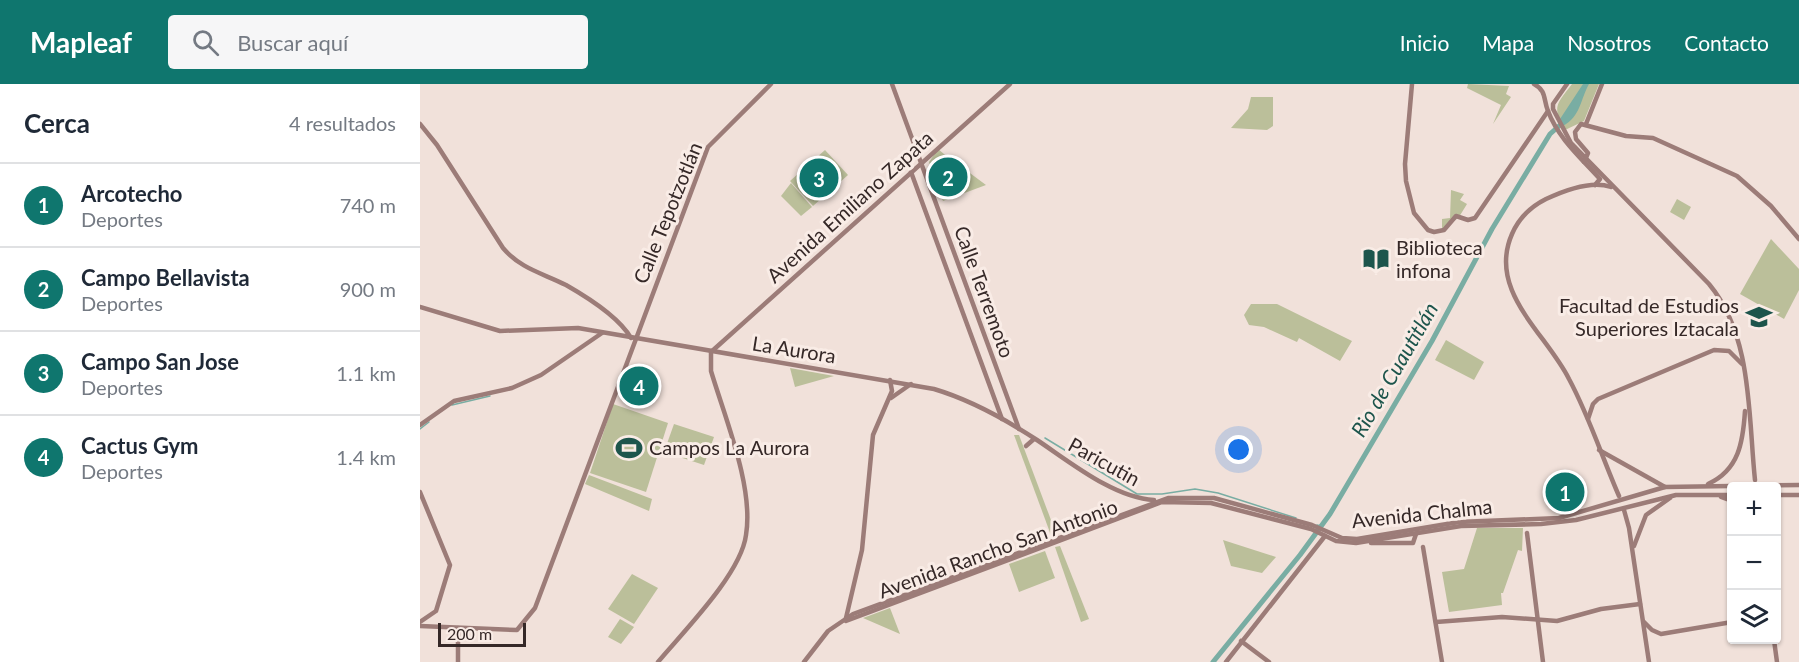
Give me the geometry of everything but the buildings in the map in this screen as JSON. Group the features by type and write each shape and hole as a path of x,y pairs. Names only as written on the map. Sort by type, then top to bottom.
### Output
{"main road":[{"name":"Calle Tepotzotlán","path":"458,628 517,630 543,592 633,338 708,147 771,84"},
{"name":"Calle Terremoto","path":"892,84 1019,429"},
{"name":"Avenida Emiliano Zapata","path":"711,352 1010,84"},
{"path":"1412,84 1408,152 1405,164 1406,180 1414,213 1425,227 1434,232 1444,230 1456,216 1468,220 1474,218 1548,111"},
{"path":"1534,84 1542,86 1548,111 1564,136 1600,179 1595,184"},
{"path":"1558,84 1562,91"},
{"path":"1556,122 1554,102 1567,84"},
{"path":"1586,123 1602,84"},
{"path":"1546,96 1554,102"},
{"path":"1586,161 1588,153 1576,139 1575,132 1578,126 1586,123 1626,136 1653,138 1737,176 1771,206 1799,239"},
{"path":"420,124 432,137 504,250 514,260 535,273 576,291 622,326 633,338"},
{"path":"1586,161 1719,297 1735,329 1743,366 1755,480"},
{"name":"Calle Terremoto","path":"911,172 1002,419"},
{"path":"1614,188 1595,184 1557,194 1529,209 1514,230 1506,256 1508,286 1564,369 1588,419 1618,496"},
{"name":"La Aurora","path":"420,307 500,331 566,327 911,384 947,393 1002,419"},
{"path":"420,425 454,401 512,388 541,375 602,333"},
{"path":"1588,419 1593,404 1598,399 1714,350 1729,351 1743,366"},
{"path":"658,662 725,579 738,559 747,529 741,479 711,371 711,352"},
{"path":"845,620 860,561 873,435 892,391 890,380"},
{"path":"889,400 911,384"},
{"path":"1705,485 1724,475 1736,458 1744,431 1746,399"},
{"name":"Paricutin","path":"1002,419 1127,496 1160,501"},
{"path":"1026,446 1034,438"},
{"path":"1599,450 1665,487"},
{"path":"1792,485 1790,489 1792,495"},
{"name":"Avenida Chalma","path":"1575,518 1665,487 1799,485"},
{"path":"420,492 450,568 436,611 420,624"},
{"path":"1633,552 1637,532 1646,515 1676,495"},
{"name":"Avenida Chalma","path":"1160,501 1185,496 1214,498 1342,538 1357,539 1461,526 1541,524 1676,495 1727,495"},
{"path":"1716,495 1727,499"},
{"path":"1781,495 1799,495"},
{"name":"Avenida Rancho San Antonio","path":"804,662 828,631 845,620 1160,501"},
{"path":"1624,510 1633,552 1649,662"},
{"name":"Avenida Chalma","path":"1318,530 1325,536 1347,542 1383,545 1413,543 1415,532"},
{"path":"1527,533 1543,662"},
{"path":"1226,662 1325,536"},
{"path":"1423,547 1442,662"},
{"path":"1436,622 1496,617 1557,621 1600,609 1640,604"},
{"path":"1643,622 1661,634 1727,623"},
{"path":"420,624 458,628 458,662"},
{"path":"1241,641 1269,662"},
{"path":"1775,644 1777,662"}],"green space":[{"path":"1468,84 1509,86 1506,94 1511,97 1493,124 1501,105 1467,88"},
{"path":"1572,84 1599,84 1584,121 1565,130 1557,110 1559,101"},
{"path":"1251,97 1273,97 1273,126 1267,130 1231,128 1248,109"},
{"path":"938,149 950,159 958,157 955,162 986,185 943,201 929,162"},
{"path":"825,150 848,175 813,206 790,181"},
{"path":"791,183 812,207 801,216 781,196"},
{"path":"1451,190 1464,194 1460,200 1467,204 1459,217 1442,231 1442,219 1450,218"},
{"path":"1677,199 1691,207 1684,220 1670,212"},
{"path":"1771,239 1799,269 1799,290 1784,319 1740,294"},
{"path":"1251,304 1277,304 1352,341 1340,361 1299,338 1297,342 1264,327 1249,325 1244,315"},
{"path":"1446,340 1484,362 1474,380 1435,360"},
{"path":"790,368 834,376 795,387"},
{"name":"Campos La Aurora","path":"613,404 668,423 646,492 590,473"},
{"path":"674,424 714,437 704,465 664,452"},
{"path":"1014,435 1019,435 1057,536 1052,538"},
{"path":"589,475 652,499 649,511 585,484"},
{"path":"1554,485 1577,486 1577,499 1553,498"},
{"path":"1477,528 1523,528 1522,551 1518,550 1503,593 1501,593 1502,605 1449,612 1442,572 1464,569"},
{"path":"1223,540 1276,557 1262,573 1231,566"},
{"path":"1060,546 1089,619 1081,622 1055,547"},
{"path":"1045,551 1055,578 1019,592 1009,564"},
{"path":"632,574 658,588 634,624 608,609"},
{"path":"890,608 900,634 863,618"},
{"path":"620,619 634,627 621,644 608,637"}],"water":[{"path":"1583,84 1589,84 1579,107 1569,122 1563,126 1560,119"}],"waterway":[{"name":"Rio de Cuautitlán","path":"1213,662 1300,555 1330,514 1432,341 1492,229 1550,134 1559,126"},
{"path":"452,405 490,396"},
{"path":"420,429 429,422"},
{"path":"1045,438 1137,494 1162,494 1195,489 1218,493 1296,518"},
{"name":"Rio de Cuautitlán","path":"1317,525 1321,526"}],"place":[{"name":"Campo Bellavista","path":"948,177"},
{"name":"Campo San Jose","path":"819,178"},
{"name":"Biblioteca infona","path":"1376,259"},
{"name":"Facultad de Estudios Superiores Iztacala","path":"1759,317"},
{"name":"Cactus Gym","path":"639,386"},
{"name":"Campos La Aurora","path":"629,448"},
{"name":"Arcotecho","path":"1565,492"}]}
